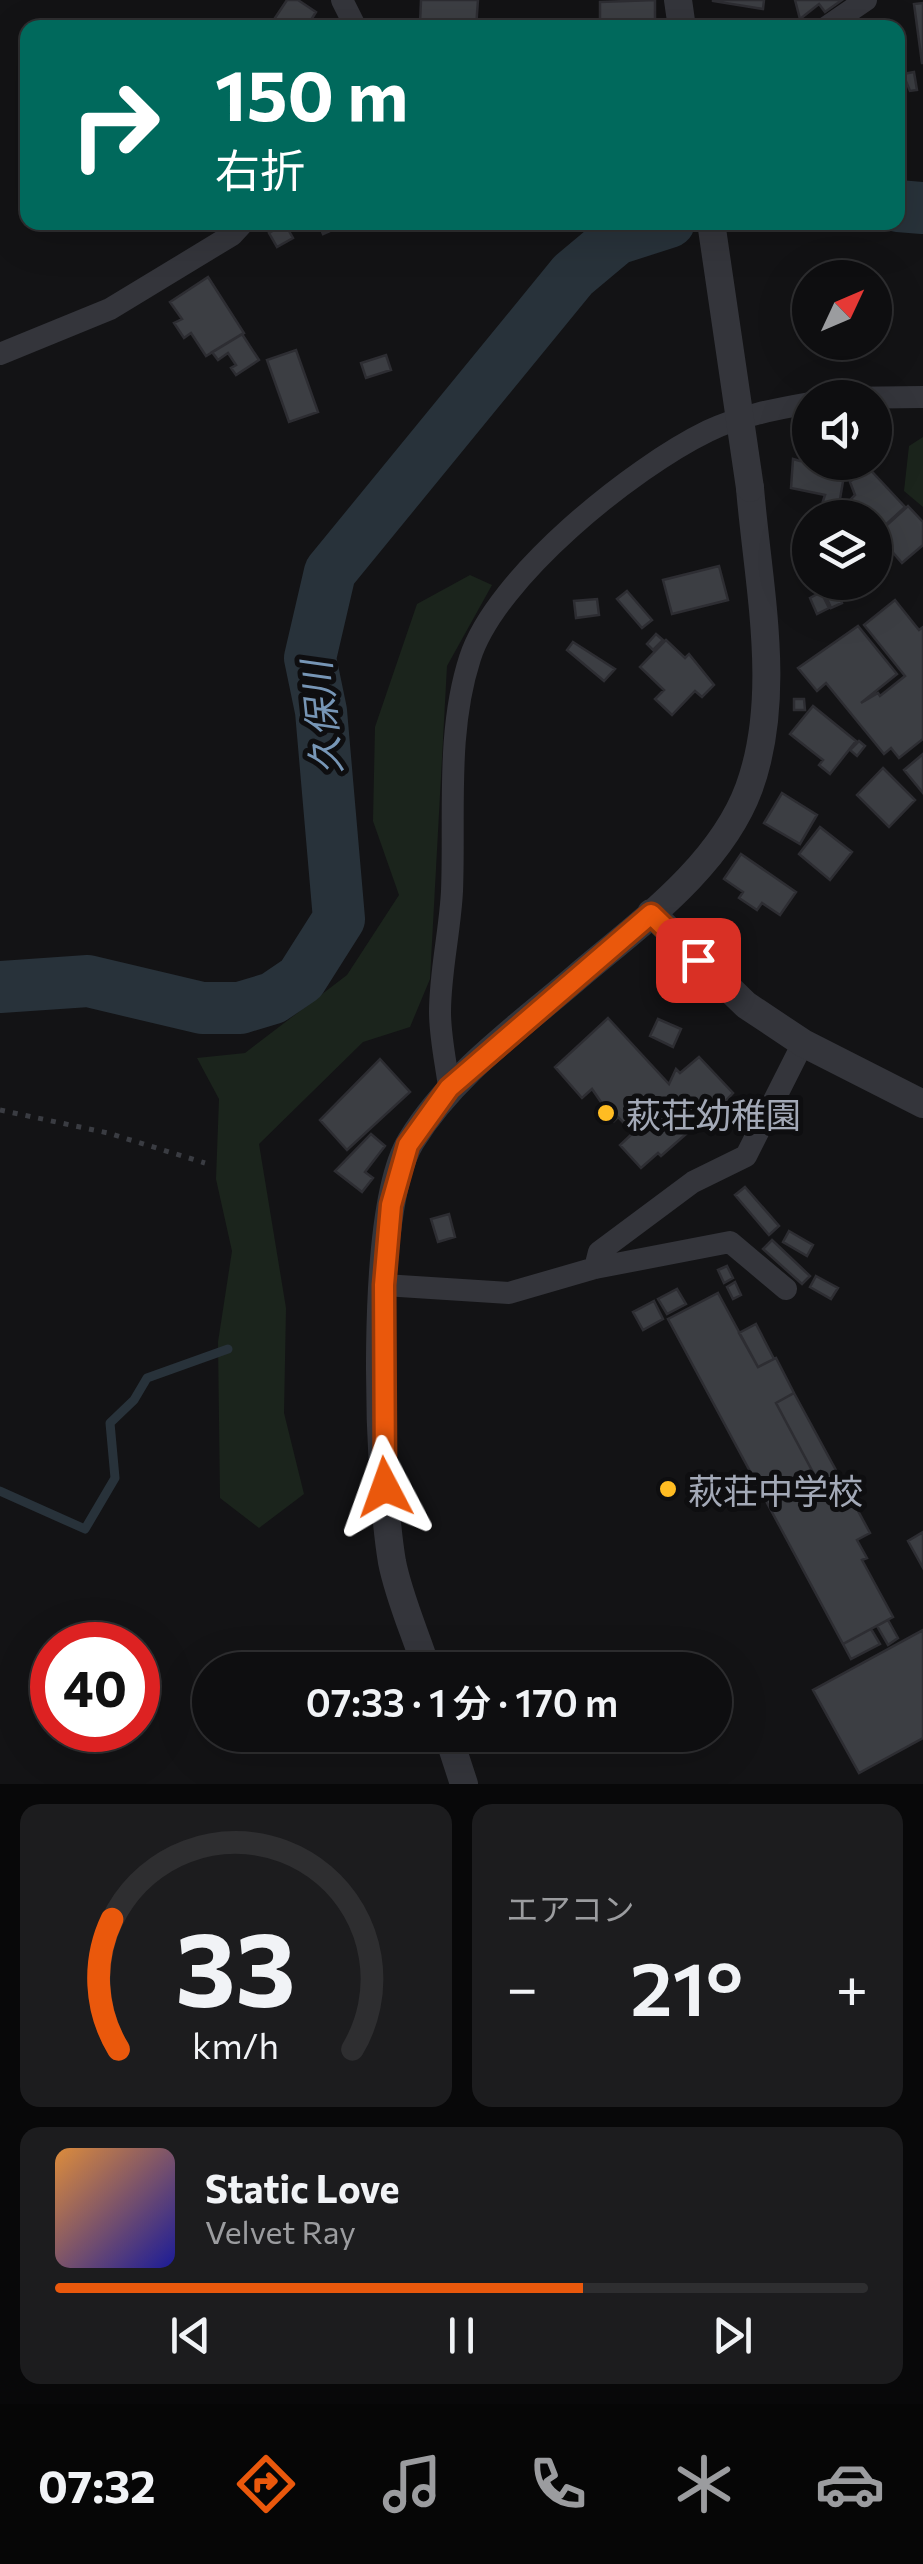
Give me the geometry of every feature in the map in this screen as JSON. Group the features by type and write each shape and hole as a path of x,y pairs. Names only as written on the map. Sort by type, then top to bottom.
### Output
{"street":[{"path":"837,20 866,0"},
{"path":"0,354 110,309 237,230"},
{"path":"421,1652 393,1564 382,1448 384,1285 391,1205 408,1145 449,1088 651,914 696,868 748,792 765,736 765,670 750,488 711,230"},
{"path":"892,397 923,396"},
{"path":"449,1088 440,1012 452,894 456,712 471,655 491,613 529,566 627,483 708,432 792,406"},
{"path":"651,914 746,1006 803,1043 923,1104"},
{"path":"596,1268 599,1252 693,1182 746,1156 803,1043"},
{"path":"384,1285 508,1293 596,1268 730,1242 786,1289"},
{"path":"454,1752 464,1784"}],"path":[{"path":"0,1110 108,1133 205,1163"}],"shaded area":[{"path":"923,437 923,507 904,491 909,446"},
{"path":"470,575 492,585 447,666 430,979 410,1027 363,1042 259,1144 286,1308 284,1413 304,1494 259,1528 220,1498 218,1342 232,1251 216,1179 219,1099 197,1058 245,1053 347,975 399,895 373,821 375,727 417,604"}],"building":[{"path":"287,0 298,0 316,12 311,20 275,18"},
{"path":"421,0 478,0 477,20 420,20"},
{"path":"655,0 655,20 600,20 600,2"},
{"path":"713,0 764,0 763,9 713,1"},
{"path":"795,0 842,0 825,12 819,4 800,19"},
{"path":"923,3 923,63 922,63 914,4"},
{"path":"914,72 917,90 910,91 905,74"},
{"path":"288,230 293,238 277,247 269,233"},
{"path":"208,277 244,333 206,356 191,333 184,338 174,323 182,319 170,302"},
{"path":"242,334 259,360 236,375 231,368 236,365 228,353 218,360 212,352"},
{"path":"296,350 318,412 289,422 267,360"},
{"path":"386,355 391,370 366,378 361,363"},
{"path":"792,474 792,480 843,480 840,500 823,500 825,495 791,488"},
{"path":"880,480 905,507 892,519 892,500 852,500 855,495 850,482"},
{"path":"908,506 923,522 923,545 902,563 892,551 892,520"},
{"path":"719,566 728,600 672,614 663,580"},
{"path":"627,591 652,620 642,628 617,599"},
{"path":"597,599 599,615 576,618 574,601"},
{"path":"811,600 825,600 829,608 817,614"},
{"path":"828,600 841,600 842,603 831,608"},
{"path":"895,600 919,630 923,627 923,739 899,758 891,748 884,754 826,683 817,691 798,668 858,626 897,674 861,703 878,693 880,696 905,676 864,625"},
{"path":"656,634 663,640 653,650 647,644"},
{"path":"666,640 685,658 689,654 714,685 702,697 695,691 672,715 655,699 664,690 640,667"},
{"path":"573,642 615,669 604,681 567,650"},
{"path":"794,699 804,699 805,710 794,710"},
{"path":"813,706 856,741 830,774 819,765 823,760 790,734"},
{"path":"859,741 865,746 857,756 850,750"},
{"path":"923,754 923,793 904,770"},
{"path":"883,768 915,800 889,827 857,795"},
{"path":"782,793 817,815 800,844 764,823"},
{"path":"820,827 852,852 830,880 799,854"},
{"path":"741,854 796,892 780,915 762,903 757,910 739,898 743,892 724,879"},
{"path":"608,1018 669,1084 676,1069 680,1073 699,1057 733,1093 707,1121 688,1099 702,1120 641,1168 620,1145 633,1133 618,1117 614,1121 592,1089 582,1098 555,1067"},
{"path":"658,1019 681,1029 673,1047 650,1036"},
{"path":"380,1059 410,1092 347,1150 320,1120"},
{"path":"371,1134 385,1146 365,1172 373,1178 362,1192 335,1171"},
{"path":"745,1187 779,1226 769,1235 735,1195"},
{"path":"449,1214 455,1237 438,1242 431,1219"},
{"path":"789,1231 813,1245 807,1256 783,1242"},
{"path":"772,1240 810,1276 802,1284 763,1249"},
{"path":"727,1266 733,1278 724,1283 718,1270"},
{"path":"816,1276 838,1288 831,1299 810,1287"},
{"path":"735,1282 741,1295 733,1299 727,1287"},
{"path":"677,1289 686,1304 667,1314 658,1299"},
{"path":"718,1293 758,1367 776,1358 794,1393 776,1403 831,1506 850,1496 870,1533 857,1540 867,1558 862,1560 893,1617 843,1644 668,1319"},
{"path":"654,1301 663,1319 643,1330 633,1312"},
{"path":"756,1324 774,1359 758,1367 739,1333"},
{"path":"794,1393 850,1496 831,1506 776,1403"},
{"path":"923,1532 923,1568 908,1541"},
{"path":"888,1620 898,1638 888,1645 877,1626"},
{"path":"871,1629 880,1644 851,1659 843,1644"},
{"path":"923,1630 923,1738 859,1773 813,1690"}],"waterway":[{"name":"久保川","path":"905,207 923,208"},
{"name":"久保川","path":"0,987 88,981 202,1008 240,1008 273,998 301,979 339,919 321,711 310,658 330,572 573,275 616,239 644,230"},
{"path":"0,1491 85,1529 115,1478 110,1423 134,1400 147,1378 228,1349"}],"place":[{"name":"萩荘幼稚園","path":"606,1113"},
{"name":"萩荘中学校","path":"668,1489"}],"route":[{"path":"385,1487 384,1285 391,1205 408,1145 449,1088 651,914 698,960"}]}
